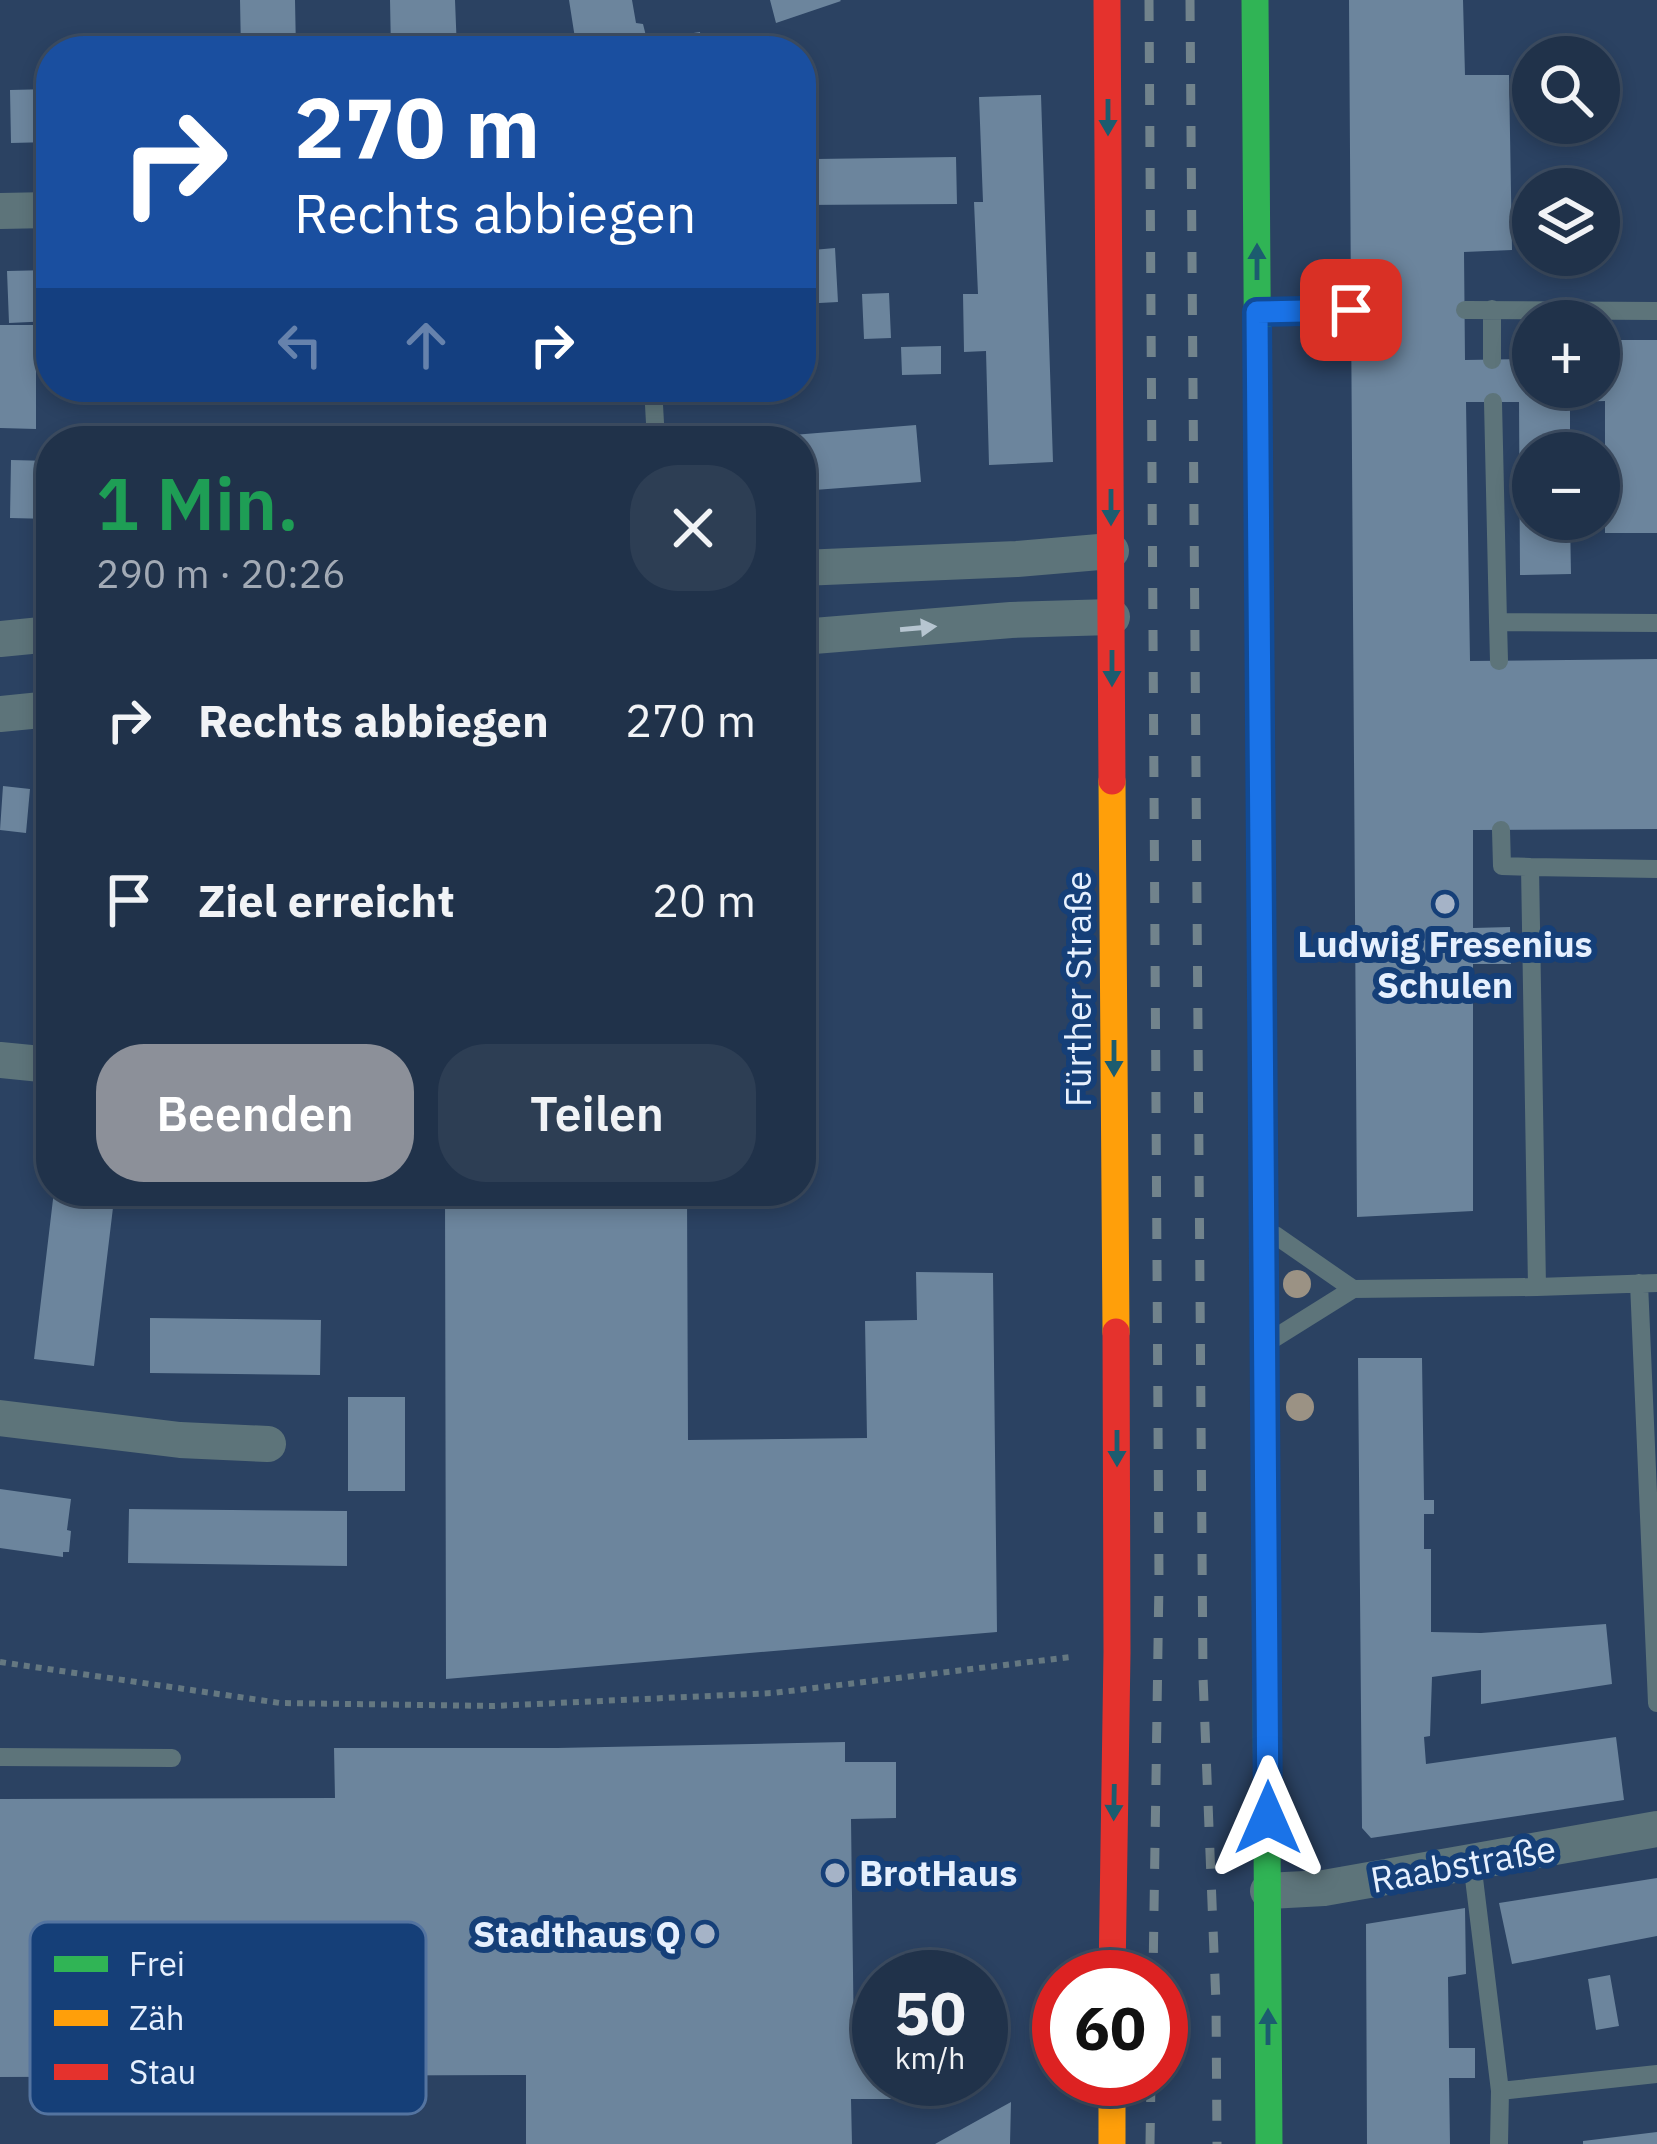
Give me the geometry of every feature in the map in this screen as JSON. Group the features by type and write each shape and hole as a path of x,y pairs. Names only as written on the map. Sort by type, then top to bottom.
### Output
{"main road":[{"name":"Fürther Straße","path":"1107,0 1117,1514 1112,1950"},
{"path":"1255,0 1269,2144"},
{"path":"1112,2106 1112,2144"}],"street":[{"path":"0,211 36,210"},
{"path":"816,567 1112,551"},
{"path":"1017,559 1019,620"},
{"path":"816,636 1112,617"},
{"path":"0,639 36,635"},
{"path":"0,714 36,710"},
{"path":"0,1060 36,1064"},
{"path":"0,1418 180,1440 268,1444"},
{"name":"Raabstraße","path":"1268,1891 1324,1888 1657,1829"}],"lane":[{"path":"1492,309 1492,360"},
{"path":"1257,312 1351,310"},
{"path":"1465,310 1657,311"},
{"path":"1492,402 1499,661"},
{"path":"1498,622 1657,622"},
{"path":"1502,830 1502,866 1657,869"},
{"path":"1530,867 1537,1287"},
{"path":"1263,1227 1353,1288"},
{"path":"1264,1345 1353,1288 1648,1283 1657,1703"},
{"path":"0,1756 172,1758"},
{"path":"1472,1862 1500,2091 1498,2144"},
{"path":"1500,2091 1657,2074"}],"path":[{"path":"0,1662 280,1703 493,1706 773,1693 1083,1656"}],"building":[{"path":"240,0 295,0 296,36 241,36"},
{"path":"390,0 455,0 456,36 391,36"},
{"path":"569,0 632,0 636,23 643,24 646,36 575,36"},
{"path":"770,0 840,0 841,1 776,23"},
{"path":"1349,0 1463,0 1465,75 1509,75 1512,250 1464,252 1465,360 1512,359 1512,402 1466,402 1470,661 1657,659 1657,829 1473,830 1473,928 1510,927 1511,964 1473,964 1473,1211 1357,1217"},
{"path":"36,89 36,142 11,143 10,90"},
{"path":"1041,95 1053,462 989,465 986,351 964,352 963,294 978,294 974,202 983,202 979,97"},
{"path":"956,157 957,204 816,205 816,159"},
{"path":"835,248 838,302 816,303 816,250"},
{"path":"36,270 36,322 9,323 7,271"},
{"path":"889,293 891,338 864,339 862,294"},
{"path":"0,325 36,325 36,429 0,428"},
{"path":"1620,340 1657,340 1657,533 1620,533 1620,432 1605,432 1605,408 1620,408"},
{"path":"941,346 941,374 902,375 901,347"},
{"path":"1519,408 1570,408 1570,432 1519,432"},
{"path":"916,425 921,482 816,490 816,433"},
{"path":"11,460 36,461 36,519 10,518"},
{"path":"1520,540 1570,540 1571,574 1520,575"},
{"path":"3,786 30,789 26,833 0,830"},
{"path":"52,1206 113,1206 94,1366 34,1359"},
{"path":"445,1206 687,1206 688,1440 867,1438 865,1321 917,1320 916,1272 993,1273 997,1632 446,1679"},
{"path":"150,1318 321,1320 320,1375 150,1373"},
{"path":"1358,1358 1422,1358 1424,1500 1434,1500 1434,1514 1424,1514 1424,1549 1431,1549 1431,1632 1606,1624 1612,1684 1481,1704 1481,1670 1432,1677 1430,1736 1424,1737 1426,1764 1616,1737 1624,1800 1371,1838 1362,1828"},
{"path":"348,1397 405,1397 405,1491 348,1491"},
{"path":"0,1489 71,1499 69,1552 63,1552 63,1557 0,1548"},
{"path":"129,1509 347,1511 347,1566 128,1563"},
{"path":"845,1742 845,1762 896,1762 896,1818 851,1819 852,2144 526,2144 526,2075 426,2075 426,1922 30,1922 30,2077 0,2077 0,1799 335,1798 334,1748"},
{"path":"1657,1878 1657,1936 1512,1964 1499,1903"},
{"path":"1465,1908 1466,1974 1448,1977 1449,2048 1475,2048 1475,2078 1449,2078 1450,2144 1367,2144 1366,1924"},
{"path":"1610,1975 1619,2026 1596,2030 1588,1979"},
{"path":"1008,2106 1010,2144 935,2144"},
{"path":"1657,2132 1657,2144 1583,2144 1583,2141"}],"railway":[{"path":"1149,0 1159,1580 1153,1950"},
{"path":"1190,0 1203,1677 1217,2144"},
{"path":"1150,2144 1151,2106"}],"traffic: fast":[{"path":"1255,0 1260,703"},
{"path":"1265,1532 1269,2144"}],"traffic: slow":[{"path":"1112,781 1116,1332"},
{"path":"1112,2106 1112,2144"}],"traffic: jam":[{"path":"1107,0 1112,781"},
{"path":"1260,703 1265,1532"},
{"path":"1112,1950 1116,1332"}],"place":[{"name":"Ludwig Fresenius Schulen","path":"1445,904"},
{"name":"BrotHaus","path":"835,1873"},
{"name":"Stadthaus Q","path":"705,1934"}],"route":[{"path":"1268,1818 1257,312 1351,310"}]}
